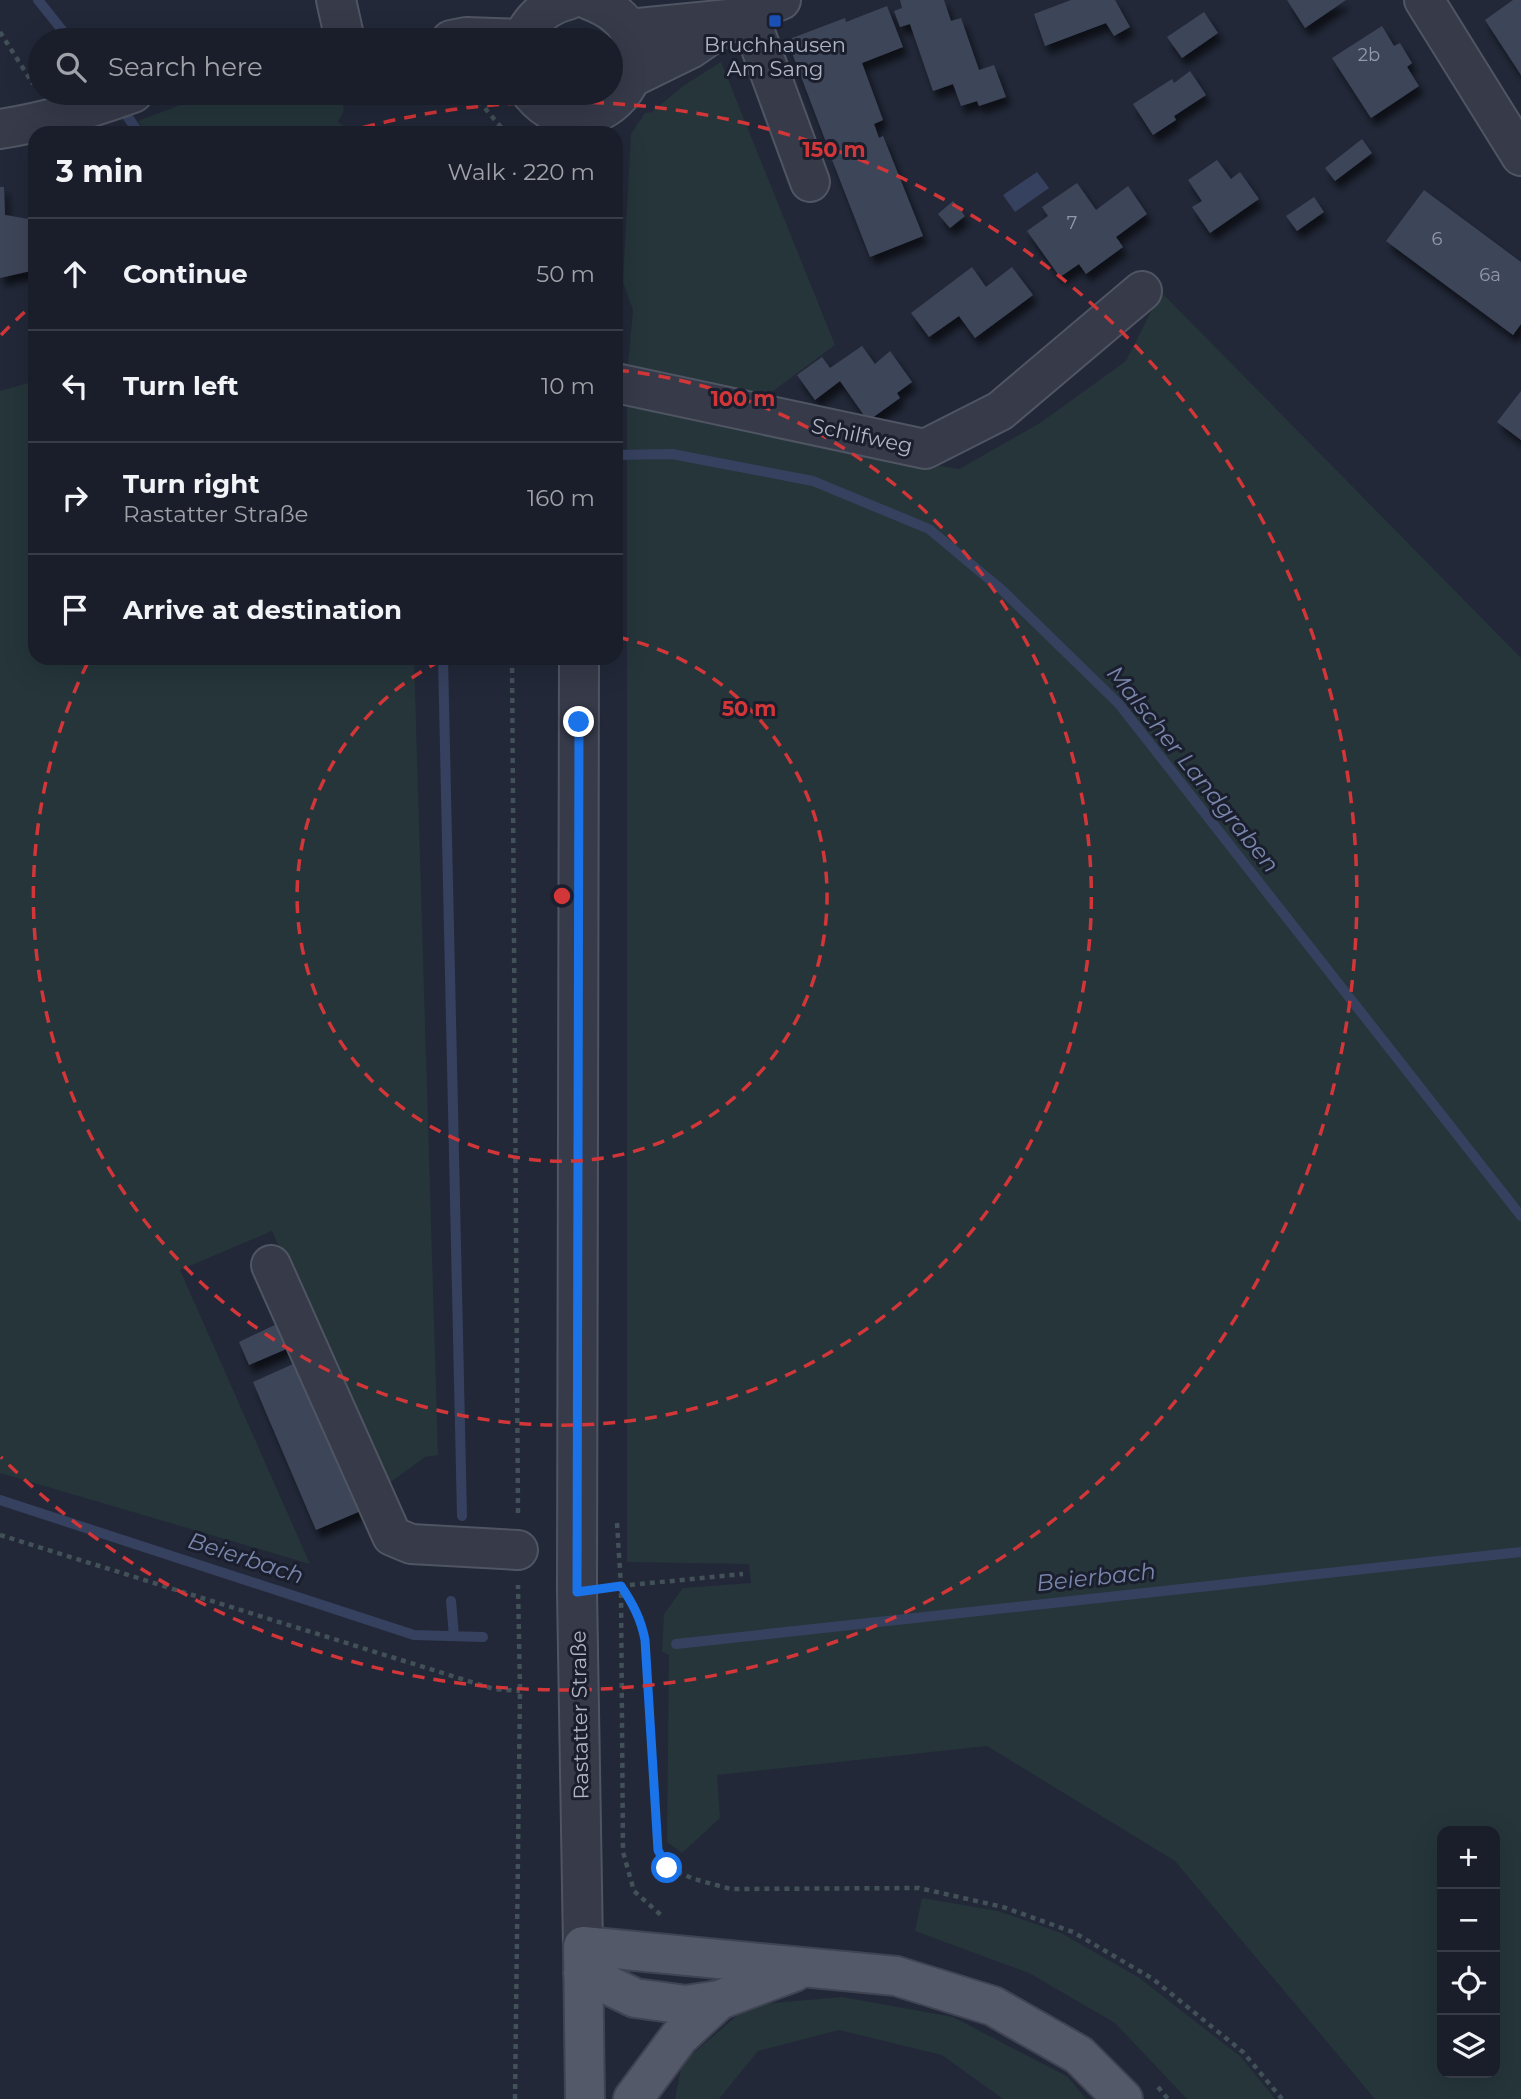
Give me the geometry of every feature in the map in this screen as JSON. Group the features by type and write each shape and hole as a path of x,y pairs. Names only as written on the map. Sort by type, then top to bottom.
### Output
{"main road":[{"path":"583,1960 635,1998 686,2005 719,2000 802,1968"},
{"path":"583,1960 802,1968 896,1976 993,2006 1138,2090"},
{"name":"Rastatter Straße","path":"583,1960 585,2099"},
{"path":"633,2099 679,2037 719,2000"}],"street":[{"path":"336,0 342,28"},
{"path":"1424,0 1521,156"},
{"path":"527,28 541,12 586,5 755,10"},
{"path":"586,5 614,28"},
{"path":"632,76 690,49 755,10"},
{"path":"755,10 810,182"},
{"path":"623,35 634,44 636,61 623,93"},
{"path":"0,130 37,124 99,105"},
{"path":"546,112 584,116 606,125 613,105"},
{"name":"Schilfweg","path":"623,384 925,449 1000,411 1142,291"},
{"name":"Rastatter Straße","path":"579,665 577,1592 583,1960"},
{"path":"271,1265 392,1536 411,1544 518,1550"}],"path":[{"path":"0,32 28,77"},
{"path":"482,105 500,126"},
{"path":"512,665 520,1691 515,2099"},
{"path":"617,1521 621,1586 623,1852 634,1891 666,1918"},
{"path":"0,1535 494,1689 520,1691"},
{"path":"577,1592 743,1574"},
{"path":"621,1586 636,1608 645,1640 658,1850 667,1868 694,1880 731,1889 919,1888 1003,1907 1073,1932 1153,1979 1243,2052 1282,2099"},
{"path":"1138,2090 1168,2099"}],"shaded area":[{"path":"721,62 835,345 757,403 627,376 633,310 623,282 631,134 645,113 652,112 683,86"},
{"path":"181,105 343,105 344,110 338,122 344,126 142,126 138,121"},
{"path":"1161,292 1521,658 1521,2099 1375,2099 1175,1861 987,1746 717,1775 720,1818 682,1853 667,1842 669,1655 662,1652 664,1614 683,1588 751,1583 749,1564 627,1562 627,404 891,458 959,469 1040,423 1126,361"},
{"path":"28,383 28,665 414,665 438,1455 425,1457 384,1487 272,1231 180,1270 310,1564 0,1473 0,391"},
{"path":"922,1898 998,1911 1061,1933 1138,1977 1241,2057 1275,2099 1187,2099 1115,2023 1029,1973 915,1931"},
{"path":"842,1997 953,2017 1068,2077 1086,2099 1003,2099 942,2055 839,2030 758,2051 719,2099 675,2099 682,2063 749,2005"}],"water":[{"path":"1037,172 1049,188 1015,212 1003,195"}],"building":[{"path":"900,0 944,0 951,21 961,18 979,70 994,65 1006,97 979,106 977,101 961,106 953,84 933,91 910,24 900,27 894,11 902,8"},
{"path":"1071,0 1115,0 1130,27 1114,36 1106,23 1045,46 1034,14"},
{"path":"1287,0 1346,0 1305,28"},
{"path":"1513,0 1521,0 1521,75 1485,20"},
{"path":"887,6 903,47 862,63 883,120 874,124 879,138 883,136 923,236 870,257 831,157 840,153 834,139 826,142 787,40 845,18 846,22"},
{"path":"1204,12 1218,33 1182,58 1167,37"},
{"path":"1382,26 1394,46 1400,43 1412,63 1407,67 1419,86 1371,118 1332,58"},
{"path":"1190,71 1206,95 1174,116 1176,120 1153,135 1133,104 1172,79 1174,83"},
{"path":"1362,139 1372,153 1335,181 1325,168"},
{"path":"1217,160 1231,179 1240,172 1259,199 1210,233 1192,207 1202,201 1188,180"},
{"path":"1077,183 1096,210 1128,186 1147,214 1116,237 1123,247 1086,274 1079,264 1060,277 1027,231 1048,216 1042,207"},
{"path":"0,187 4,187 5,215 28,219 28,272 0,278"},
{"path":"1424,190 1521,262 1521,324 1513,335 1386,241"},
{"path":"1314,197 1324,212 1297,231 1286,216"},
{"path":"953,201 965,216 950,228 938,214"},
{"path":"972,267 986,287 1012,267 1033,295 975,338 959,316 929,337 911,313"},
{"path":"862,346 875,364 890,351 912,382 897,393 900,398 868,421 840,381 815,400 797,375 822,357 830,368"},
{"path":"1521,391 1521,440 1497,422"},
{"path":"281,1322 291,1347 249,1365 239,1342"},
{"path":"300,1361 363,1510 316,1530 253,1382"}],"waterway":[{"name":"Malscher Landgraben","path":"38,0 60,28"},
{"name":"Malscher Landgraben","path":"120,106 134,126"},
{"name":"Malscher Landgraben","path":"623,455 672,454 813,481 929,529 1002,590 1119,704 1521,1216"},
{"path":"443,665 462,1516"},
{"name":"Beierbach","path":"0,1500 414,1635 483,1637"},
{"name":"Beierbach","path":"676,1644 1521,1552"},
{"path":"451,1601 454,1636"}],"place":[{"name":"Bruchhausen Am Sang","path":"775,21"}],"route":[{"path":"579,722 577,1592 621,1586 636,1608 642,1624 658,1850 667,1868"}]}
